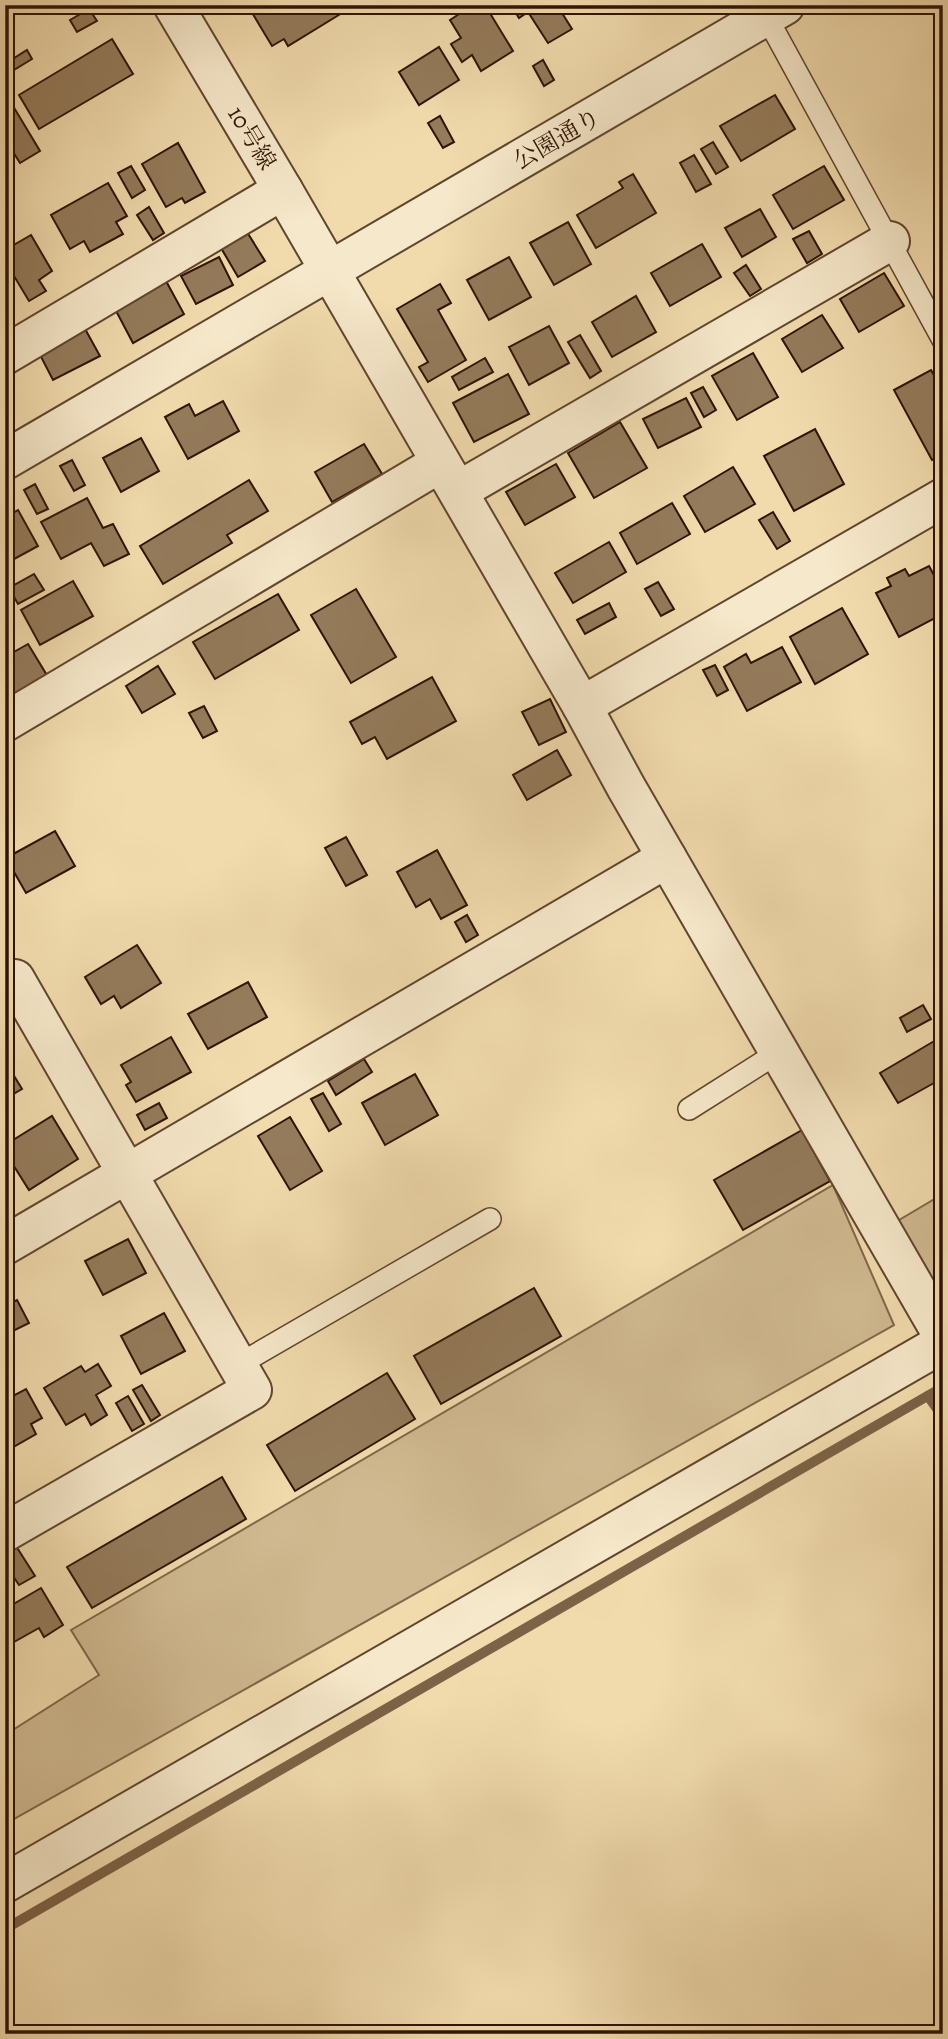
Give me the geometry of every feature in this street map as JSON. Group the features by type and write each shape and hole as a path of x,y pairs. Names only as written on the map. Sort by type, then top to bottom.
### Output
{"street":[{"name":"10号線","path":"173,5 582,706 943,1336"},
{"name":"公園通り","path":"5,460 329,272 771,9"},
{"path":"5,355 283,190"},
{"path":"5,722 449,477 890,241"},
{"path":"582,706 943,498"},
{"path":"5,1245 667,858"},
{"path":"5,1532 253,1390 8,975"},
{"path":"5,1883 943,1343"}],"lane":[{"path":"771,9 943,340"},
{"path":"690,1109 779,1052"},
{"path":"238,1365 491,1219"}],"shaded area":[{"path":"833,1185 894,1325 5,1824 5,1735 99,1675 71,1630"},
{"path":"943,1194 943,1303 889,1226"}],"building":[{"path":"249,5 340,5 338,7 342,13 288,46 284,39 272,46"},
{"path":"473,5 485,5 513,51 481,71 472,55 462,62 451,44 461,38 450,20"},
{"path":"511,5 557,5 572,29 548,43 528,12 519,18"},
{"path":"89,9 97,21 77,32 70,20"},
{"path":"112,39 133,74 39,129 19,95"},
{"path":"439,47 459,80 419,105 399,72"},
{"path":"27,50 32,59 14,70 8,62"},
{"path":"543,60 554,80 544,86 533,66"},
{"path":"775,95 795,129 741,161 720,126"},
{"path":"13,106 40,151 20,163 10,147 5,149 5,111"},
{"path":"440,116 454,142 443,148 428,123"},
{"path":"713,142 728,167 716,174 701,149"},
{"path":"178,143 205,192 185,203 182,198 166,207 142,164"},
{"path":"694,155 711,184 696,192 680,163"},
{"path":"131,166 145,190 132,198 118,173"},
{"path":"824,166 844,200 793,229 773,195"},
{"path":"633,174 656,213 596,248 577,215 623,188 619,182"},
{"path":"108,183 127,216 116,222 123,234 90,252 84,241 70,249 51,215"},
{"path":"149,207 164,233 153,240 137,215"},
{"path":"760,209 776,237 742,257 725,228"},
{"path":"568,222 591,264 554,285 530,243"},
{"path":"809,231 822,254 807,263 793,239"},
{"path":"247,232 265,261 238,277 221,248"},
{"path":"31,235 52,271 39,280 46,291 29,301 5,261 5,250"},
{"path":"702,244 721,277 670,306 651,273"},
{"path":"219,257 233,285 196,304 181,276"},
{"path":"509,257 531,297 489,320 467,280"},
{"path":"746,265 761,289 750,296 734,273"},
{"path":"884,273 904,306 859,332 840,299"},
{"path":"166,281 184,314 133,343 115,309"},
{"path":"440,284 451,303 438,310 466,360 428,382 419,367 428,362 397,309"},
{"path":"636,296 656,332 612,357 592,322"},
{"path":"822,315 843,348 802,372 782,339"},
{"path":"549,326 569,363 529,385 509,347"},
{"path":"84,327 100,356 53,380 38,351"},
{"path":"580,335 601,371 590,378 568,342"},
{"path":"753,353 778,397 737,420 712,376"},
{"path":"485,358 493,372 459,390 452,377"},
{"path":"931,370 943,391 943,455 932,460 894,390"},
{"path":"508,374 529,414 474,442 453,403"},
{"path":"703,387 716,410 704,417 691,393"},
{"path":"686,398 701,427 658,448 643,419"},
{"path":"5,399 12,411 5,415"},
{"path":"223,401 239,431 188,459 165,417 189,404 195,416"},
{"path":"620,422 647,468 594,498 568,453"},
{"path":"815,429 844,484 794,511 764,456"},
{"path":"141,438 159,471 121,492 103,458"},
{"path":"364,444 382,474 332,502 315,472"},
{"path":"72,460 85,485 74,491 60,466"},
{"path":"556,464 575,497 525,525 506,492"},
{"path":"733,467 755,504 705,532 684,496"},
{"path":"249,480 268,511 227,535 232,543 163,584 140,546"},
{"path":"35,484 48,509 37,514 24,490"},
{"path":"87,498 103,528 113,524 129,554 104,566 91,543 61,559 41,522"},
{"path":"672,503 690,534 637,564 620,533"},
{"path":"18,510 38,546 5,564 5,517"},
{"path":"773,512 790,541 777,549 759,520"},
{"path":"609,542 626,572 573,603 555,573"},
{"path":"929,566 943,592 943,614 899,637 876,593 891,586 887,578 905,569 909,576"},
{"path":"34,574 44,590 18,604 9,588"},
{"path":"73,581 93,616 40,645 21,610"},
{"path":"658,582 674,609 661,616 645,589"},
{"path":"356,589 396,657 351,683 311,615"},
{"path":"278,594 299,630 215,679 193,642"},
{"path":"609,603 616,617 585,634 577,620"},
{"path":"842,608 868,654 815,684 790,637"},
{"path":"28,644 48,677 5,702 5,657"},
{"path":"782,647 801,682 747,711 724,667 746,654 751,663"},
{"path":"715,665 728,690 717,696 703,670"},
{"path":"158,666 175,694 142,713 126,686"},
{"path":"432,677 456,721 387,759 375,737 362,744 350,722"},
{"path":"550,699 566,732 539,745 522,712"},
{"path":"204,706 217,731 203,738 189,713"},
{"path":"557,750 571,775 527,800 513,775"},
{"path":"5,830 13,843 5,848"},
{"path":"55,831 75,866 26,893 6,858"},
{"path":"346,837 367,875 346,886 325,848"},
{"path":"437,850 467,905 441,919 430,899 416,907 397,872"},
{"path":"467,915 478,935 466,942 455,922"},
{"path":"137,945 161,983 121,1008 114,996 101,1004 85,977"},
{"path":"248,982 267,1017 208,1049 188,1014"},
{"path":"923,1005 931,1019 907,1032 900,1018"},
{"path":"171,1037 191,1072 136,1102 126,1085 131,1082 121,1065"},
{"path":"936,1040 943,1052 943,1078 898,1103 880,1073"},
{"path":"364,1059 372,1072 336,1095 328,1081"},
{"path":"5,1061 22,1089 5,1099"},
{"path":"415,1074 438,1115 385,1145 362,1103"},
{"path":"323,1093 341,1124 329,1131 311,1099"},
{"path":"159,1103 167,1118 145,1130 137,1115"},
{"path":"52,1116 78,1159 29,1190 5,1152 5,1145"},
{"path":"290,1117 322,1171 290,1190 258,1136"},
{"path":"802,1130 830,1181 743,1230 714,1180"},
{"path":"128,1239 146,1273 103,1295 85,1261"},
{"path":"534,1288 561,1336 441,1404 414,1356"},
{"path":"17,1300 29,1323 5,1335 5,1306"},
{"path":"164,1313 185,1351 141,1374 121,1336"},
{"path":"98,1364 111,1386 96,1395 107,1415 91,1425 85,1414 66,1425 44,1388 81,1366 85,1372"},
{"path":"387,1373 415,1419 295,1491 267,1445"},
{"path":"142,1385 160,1415 151,1421 133,1390"},
{"path":"26,1389 42,1418 31,1424 36,1434 10,1449 5,1441 5,1400"},
{"path":"128,1396 144,1424 132,1431 116,1403"},
{"path":"222,1477 246,1519 92,1608 67,1567"},
{"path":"16,1546 35,1576 19,1585 5,1564 5,1553"},
{"path":"41,1588 63,1625 44,1637 39,1628 14,1642 5,1627 5,1609"}],"waterway":[{"path":"5,1929 943,1387"},
{"path":"928,1396 943,1417"}]}
